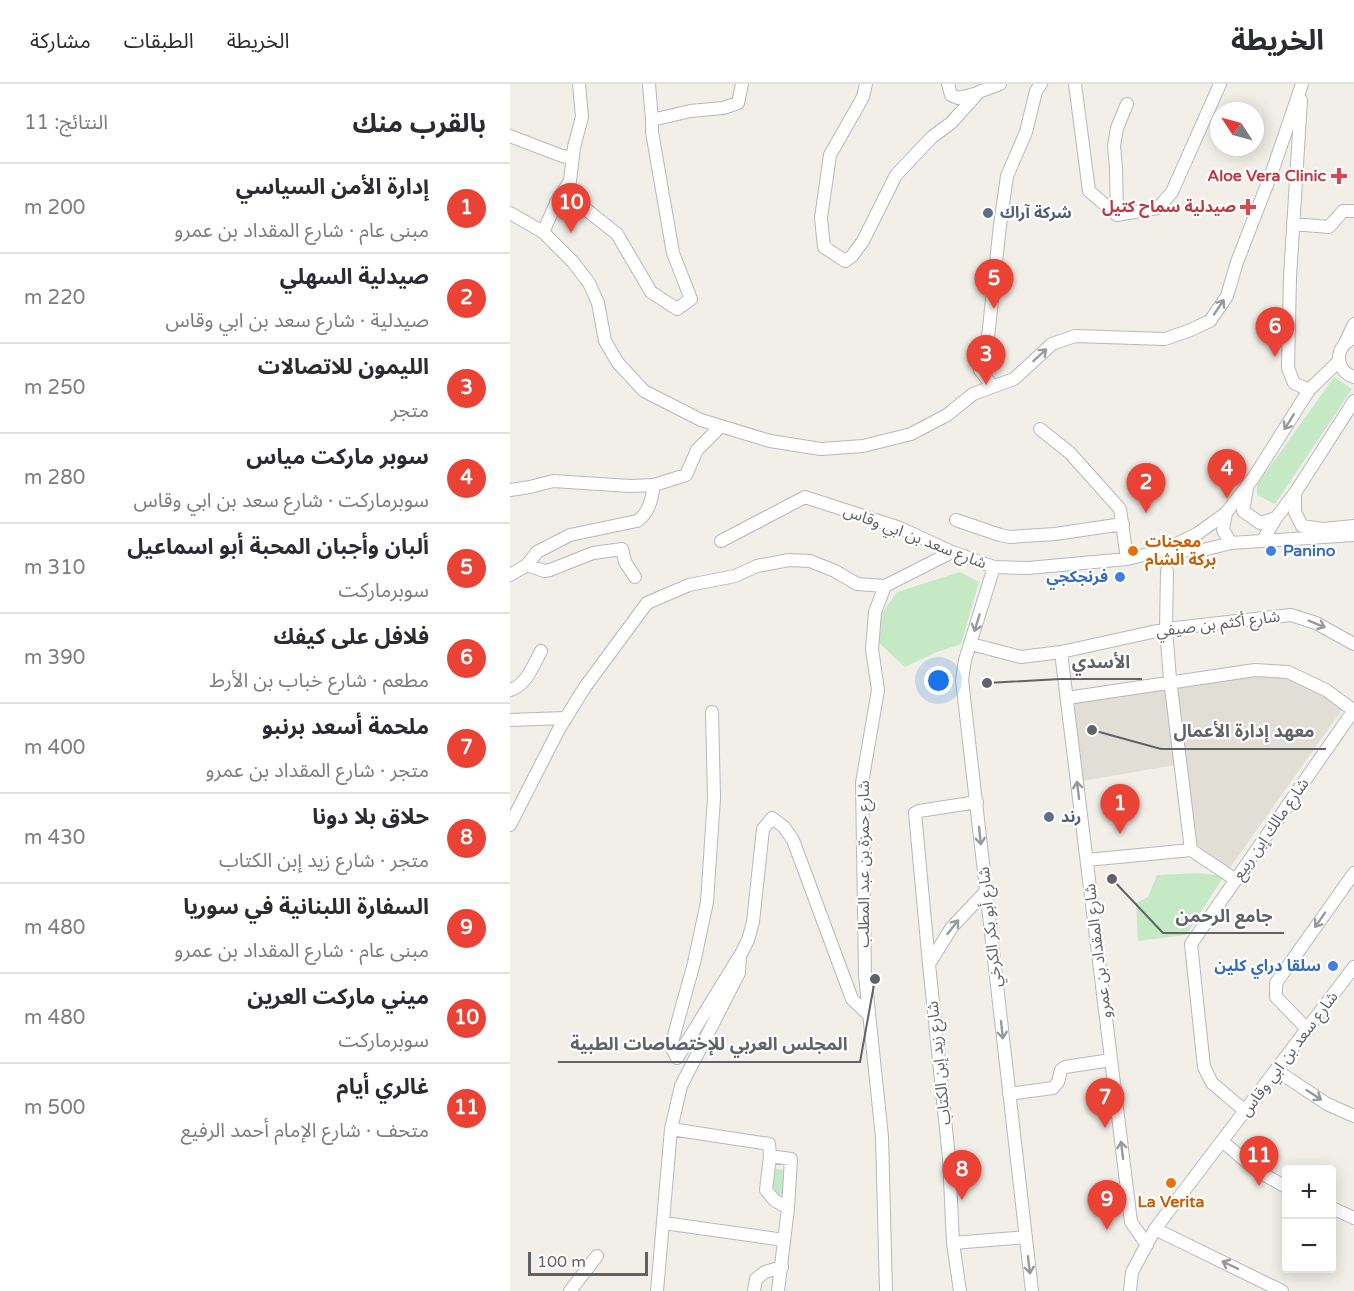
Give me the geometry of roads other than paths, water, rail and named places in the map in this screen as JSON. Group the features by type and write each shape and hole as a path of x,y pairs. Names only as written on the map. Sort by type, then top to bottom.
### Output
{"street":[{"path":"543,232 570,181 582,117 579,84"},
{"path":"564,190 617,234 651,292 677,309 691,300 672,253 652,132 649,84"},
{"path":"652,120 690,111 723,108 738,103 742,84"},
{"path":"866,84 863,97 830,155 821,218 824,247 845,261 852,256 863,241 896,175 932,137 951,123 979,92"},
{"path":"948,84 951,95 958,98 1000,84"},
{"path":"993,387 980,370 986,356 1007,176 1026,132 1036,91 1041,84"},
{"path":"1075,84 1089,191 1117,215"},
{"path":"1117,215 1158,208 1172,192 1220,84"},
{"path":"510,213 543,232 573,262 589,284 598,303 605,341 618,363 644,391 720,428 770,441 821,449 863,446 911,434 947,415 973,394 1014,379 1052,344 1075,336 1165,339 1188,332 1210,321 1227,296 1237,262 1272,172 1302,84"},
{"path":"1302,84 1293,224 1288,368 1294,383 1309,390"},
{"path":"1117,215 1114,146 1117,128 1127,104"},
{"path":"510,136 573,158"},
{"path":"1293,224 1329,227 1343,211 1354,211"},
{"path":"1354,324 1350,341 1339,354 1339,361 1344,372 1354,377"},
{"path":"1161,551 1197,534 1226,513 1247,487 1309,390 1339,361"},
{"path":"1263,540 1354,401"},
{"path":"510,490 553,481 630,486 654,485 686,475 697,450 720,428"},
{"path":"1040,429 1070,453 1120,509 1127,560"},
{"path":"510,575 527,565 537,552 570,535 628,524 643,516 649,507 654,485"},
{"path":"1247,487 1244,511 1260,523 1276,518"},
{"path":"1295,493 1295,512 1302,526 1323,529 1354,526"},
{"name":"شارع سعد بن ابي وقاس","path":"721,541 805,497 900,528 952,552 994,567 1028,568 1127,560 1161,551 1203,550 1231,543 1354,535"},
{"path":"1226,513 1223,530 1231,543"},
{"path":"956,520 1000,536 1011,537 1055,534 1123,524"},
{"path":"527,565 544,571 550,570 593,553 622,549 625,562 635,577"},
{"path":"510,825 565,718 647,603 689,585 735,576 757,566 789,560 810,561 835,571 857,584 885,586 952,552"},
{"name":"شارع أبو بكر الكرخي","path":"994,567 965,660 963,680 1032,1291"},
{"path":"1167,571 1166,629 1191,850"},
{"name":"شارع حمزة بن عبد المطلب","path":"885,586 875,612 872,649 878,690 862,783 865,975 882,1137 886,1291"},
{"name":"شارع أكثم بن صيفي","path":"971,644 1021,657 1061,652 1166,629 1291,615 1316,623 1354,644"},
{"path":"510,690 515,689 530,672 541,651"},
{"name":"شارع المقداد بن عمرو","path":"1061,652 1131,1222 1147,1245"},
{"path":"1067,698 1255,670 1288,672 1326,690 1354,710"},
{"name":"شارع مالك إبن ربيع","path":"1245,1111 1212,1083 1204,1067 1191,944 1354,710"},
{"path":"712,712 714,798 707,902 694,963 671,1046 677,1058 748,940 753,922 763,829 772,818 784,826 793,840 852,999 869,1016"},
{"path":"510,720 565,718"},
{"name":"شارع زيد إبن الكتاب","path":"960,1291 953,1244 949,1158 915,813 977,802"},
{"path":"1087,860 1191,850 1236,880"},
{"path":"1308,1029 1276,997 1276,983 1354,873"},
{"path":"929,964 952,927 986,891"},
{"path":"657,1291 671,1130 681,1086 739,973 740,956"},
{"name":"شارع سعد بن ابي وقاس","path":"1130,1291 1132,1272 1155,1229 1354,968"},
{"path":"1009,1094 1053,1088 1059,1082 1062,1068 1111,1060"},
{"path":"1276,1071 1327,1104 1354,1116"},
{"path":"671,1130 769,1144 766,1190 774,1200 788,1208"},
{"path":"1222,1142 1256,1170 1282,1184"},
{"path":"770,1156 791,1159 788,1208 778,1291"},
{"path":"1336,1210 1354,1218"},
{"path":"664,1223 784,1240"},
{"path":"1155,1229 1282,1291"},
{"path":"953,1244 1026,1237"},
{"path":"570,1291 597,1257"},
{"path":"754,1291 756,1279 765,1272 782,1267"}],"place":[{"name":"Aloe Vera Clinic","path":"1339,176"},
{"name":"صيدلية سماح كتيل","path":"1248,207"},
{"name":"شركة آراك","path":"988,213"},
{"name":"ميني ماركت العرين","path":"571,233"},
{"name":"ألبان وأجبان المحبة أبو اسماعيل","path":"994,309"},
{"name":"فلافل على كيفك","path":"1275,357"},
{"name":"الليمون للاتصالات","path":"986,385"},
{"name":"سوبر ماركت مياس","path":"1227,499"},
{"name":"صيدلية السهلي","path":"1146,513"},
{"name":"معجنات بركة الشام","path":"1133,551"},
{"name":"Panino","path":"1271,551"},
{"name":"فرنجكجي","path":"1120,577"},
{"name":"الأسدي","path":"987,683"},
{"name":"معهد إدارة الأعمال","path":"1092,730"},
{"name":"رند","path":"1049,817"},
{"name":"إدارة الأمن السياسي","path":"1120,834"},
{"name":"جامع الرحمن","path":"1112,879"},
{"name":"سلقا دراي كلين","path":"1333,966"},
{"name":"المجلس العربي للإختصاصات الطبية","path":"875,979"},
{"name":"ملحمة أسعد برنبو","path":"1105,1128"},
{"name":"La Verita","path":"1171,1183"},
{"name":"غالري أيام","path":"1259,1186"},
{"name":"حلاق بلا دونا","path":"962,1200"},
{"name":"السفارة اللبنانية في سوريا","path":"1107,1230"}]}
